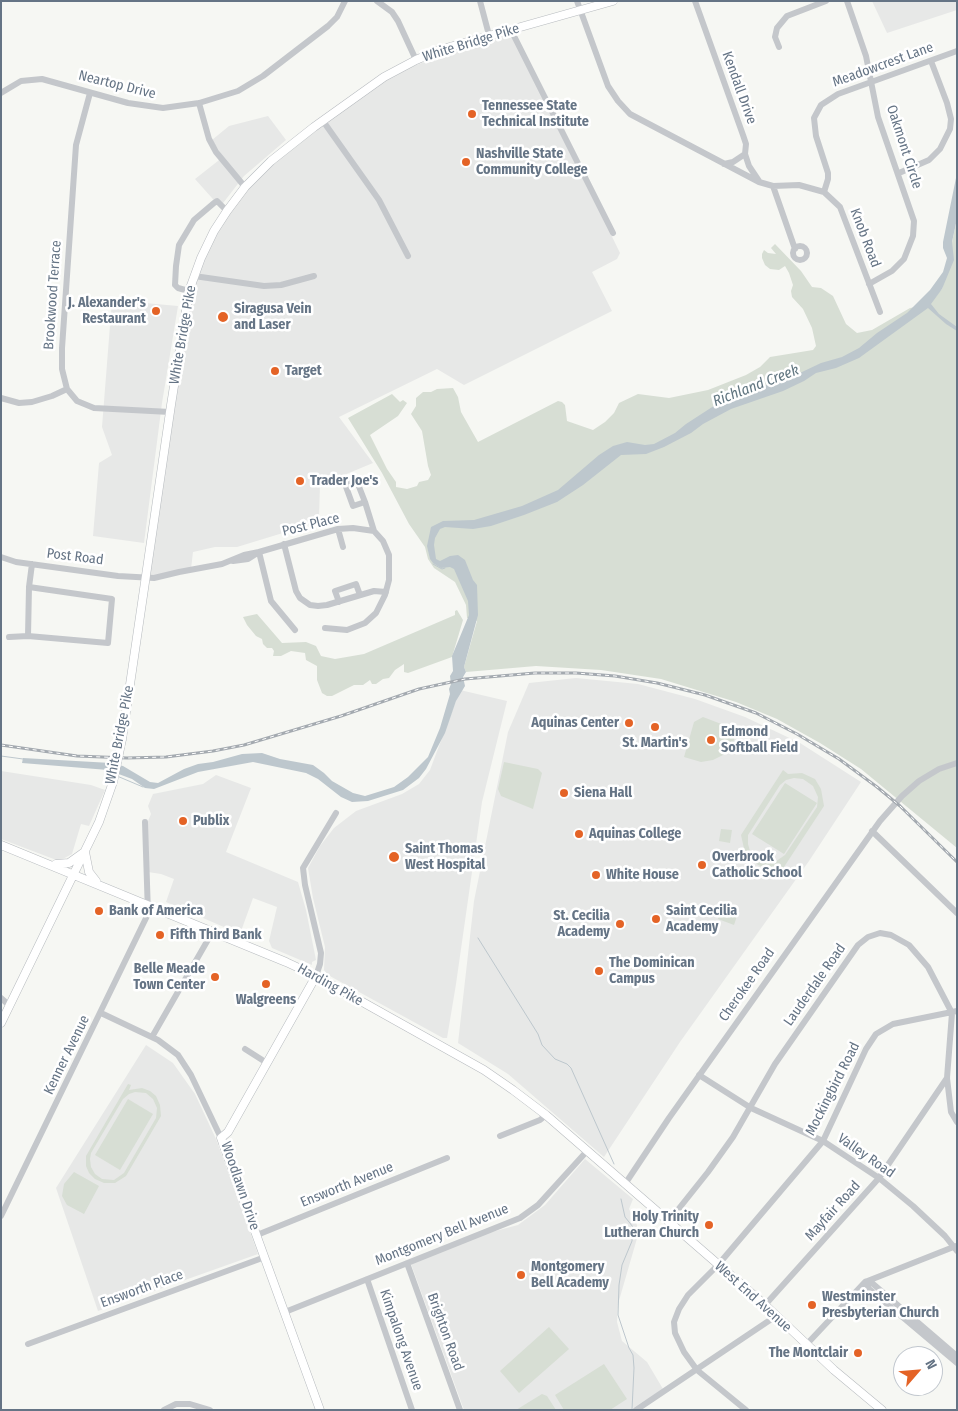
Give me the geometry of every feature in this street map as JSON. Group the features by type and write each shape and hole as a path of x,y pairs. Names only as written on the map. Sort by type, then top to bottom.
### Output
{"main road":[{"name":"White Bridge Pike","path":"1,1023 85,852 99,822 108,796 122,739 189,292 214,231 245,187 271,161 384,77 439,50 613,1"},
{"name":"Harding Pike","path":"1,845 213,931 316,976 484,1070 546,1115 625,1184"},
{"path":"50,864 69,863 85,852 89,872 102,886"},
{"name":"Woodlawn Drive","path":"316,976 228,1132 221,1138 320,1410"},
{"name":"West End Avenue","path":"625,1184 765,1305 834,1370 882,1410"}],"street":[{"name":"Neartop Drive","path":"1,94 21,81 42,78 128,103 158,108 199,103 238,91 270,72 328,26 337,17 345,1"},
{"path":"377,1 392,12 398,21 416,60"},
{"path":"480,1 489,35"},
{"path":"577,1 608,86 630,114 759,182 773,186 799,185 824,192"},
{"name":"Kendall Drive","path":"695,1 746,144 745,154 749,166 759,182"},
{"path":"779,47 775,37 777,28 788,16 826,1"},
{"name":"Oakmont Circle","path":"847,1 866,56 878,117 912,210 914,221 914,236 906,254 892,271 869,284"},
{"path":"511,30 613,233"},
{"name":"Meadowcrest Lane","path":"824,192 828,173 816,136 814,118 821,105 828,99 957,51"},
{"path":"899,173 929,160 940,150 950,129 951,119 947,103 931,61"},
{"name":"Brookwood Terrace","path":"67,389 62,369 62,355 74,169 76,144 90,93"},
{"path":"199,103 209,139 216,152 245,187"},
{"path":"323,121 379,200 408,256"},
{"path":"724,164 733,162 745,154"},
{"path":"773,186 795,249"},
{"name":"Knob Road","path":"824,192 840,207 880,312"},
{"path":"189,292 175,285 179,245 194,220 207,208 217,202 227,211"},
{"path":"194,276 264,286 281,285 314,276"},
{"path":"1,398 18,403 32,402 67,389 77,401 94,408 170,412"},
{"path":"326,628 347,630 365,623 376,613 386,592 390,576 389,555 383,541 374,531 365,502"},
{"name":"Post Place","path":"146,578 154,578 248,558 259,552 338,529 353,528 374,531"},
{"path":"338,529 343,547"},
{"path":"284,544 294,588 300,598 310,605 318,606 339,602 374,591 386,592"},
{"path":"259,552 271,601 295,630"},
{"name":"Post Road","path":"1,556 10,561 146,578"},
{"path":"28,636 29,587 32,564"},
{"path":"339,602 336,591 356,584 360,595"},
{"path":"9,636 108,643 112,599 29,587"},
{"name":"Cherokee Road","path":"625,1184 699,1075 872,831 894,804 924,777 940,768 957,763"},
{"path":"316,976 321,953 305,885 303,868 336,813"},
{"name":"Kenner Avenue","path":"1,1216 148,914 145,822"},
{"path":"872,831 957,913"},
{"path":"152,1037 213,931"},
{"name":"Lauderdale Road","path":"669,1221 708,1172 752,1108 781,1056 858,945 868,937 880,933 891,935 909,945 928,967 954,1012"},
{"path":"1,998 10,1006"},
{"path":"954,1012 947,1078 951,1112 957,1122"},
{"name":"Mockingbird Road","path":"746,1410 697,1370 684,1352 676,1337 674,1322 679,1309 688,1295 718,1265 823,1141 866,1049 876,1034 893,1024 954,1012"},
{"path":"101,1013 152,1037 172,1050 185,1063 221,1138"},
{"path":"245,1049 267,1063"},
{"name":"Valley Road","path":"699,1075 752,1108 823,1141 879,1178 913,1206 955,1248"},
{"name":"Mayfair Road","path":"765,1305 879,1178 947,1078"},
{"path":"500,1136 540,1120 546,1115"},
{"name":"Montgomery Bell Avenue","path":"285,1312 520,1218 531,1211 587,1151"},
{"name":"Ensworth Avenue","path":"257,1235 447,1158"},
{"path":"806,1345 866,1283 955,1248"},
{"name":"Ensworth Place","path":"28,1344 265,1257"},
{"name":"Brighton Road","path":"407,1263 460,1410"},
{"name":"Kimpalong Avenue","path":"367,1279 412,1410"},
{"path":"866,1283 872,1283 957,1356"},
{"path":"866,1283 868,1288 957,1363"},
{"path":"637,1409 776,1316"},
{"path":"164,1410 176,1404 190,1404 210,1410"}],"shaded area":[{"path":"872,1 957,1 957,10 887,33"},
{"path":"511,30 620,253 617,259 592,272 612,311 464,385 437,369 339,417 373,463 320,485 319,517 309,525 237,547 215,547 193,552 191,569 146,578 187,304 207,246 245,187 384,77"},
{"path":"268,116 286,140 244,176 220,207 195,179 223,157 212,140 229,126"},
{"path":"957,173 957,219 952,242 954,260 942,289 931,304 939,314 957,327 957,331 928,308 859,358 836,368 816,373 783,391 731,409 664,447 646,454 621,455 583,485 557,502 491,526 473,529 445,527 440,529 435,538 434,545 436,559 440,561 450,556 458,555 465,560 477,585 478,615 464,667 466,672 463,677 465,686 456,701 445,733 426,769 419,778 403,790 368,801 352,802 341,797 318,779 306,773 253,762 198,772 154,789 145,788 132,779 108,770 22,763 23,758 111,763 123,766 150,782 158,783 198,764 242,754 262,753 280,759 313,765 332,781 353,793 365,796 394,787 408,777 428,757 440,728 450,694 450,676 453,671 452,656 469,615 468,601 454,569 450,567 441,568 430,559 427,546 431,527 443,521 474,520 522,506 558,490 599,455 613,446 627,442 645,445 654,444 675,433 723,400 751,392 775,381 783,381 859,348 877,333 907,313 930,290 943,272 947,258 943,242"},
{"path":"957,219 957,848 861,769 777,719 736,702 661,679 601,670 536,666 466,672 464,667 477,621 467,618 466,605 455,582 434,568 428,559 425,547 409,524 382,473 348,418 392,394 400,402 403,400 407,403 398,416 370,435 387,469 396,482 396,487 407,489 417,486 419,482 428,480 431,475 422,431 411,414 416,406 416,398 423,392 453,388 458,397 461,412 478,442 558,401 565,405 567,421 593,430 614,413 619,403 638,394 669,398 708,390 746,375 760,367 770,357 813,350 816,346 812,328 803,309 792,297 793,285 789,273 785,266 779,270 770,269 765,265 762,258 764,250 768,253 776,254 771,248 775,244 801,271 812,287 821,288 833,296 846,324 857,333 872,330 910,308 927,305 942,289"},
{"path":"112,300 178,306 162,403 144,543 93,536 99,463 112,455 102,427"},
{"path":"457,610 463,620 452,657 408,673 404,672 404,664 395,670 389,678 383,679 376,684 372,684 370,680 363,685 354,685 332,696 322,693 317,680 317,666 306,660 305,653 291,651 281,656 273,656 274,651 272,648 267,648 263,644 262,639 256,636 243,617 257,614 282,643 306,642 316,646 321,656 335,659 364,654 455,615"},
{"name":"The Dominican Campus","path":"576,678 638,684 695,699 745,717 800,743 861,782 809,861 680,1042 604,1157 508,1074 458,1043 474,901 508,732 529,683"},
{"name":"Saint Thomas West Hospital","path":"460,690 507,701 482,802 456,984 447,1038 443,1038 328,975 324,970 325,947 308,868 320,846 334,828 356,811 402,794 419,784 430,770"},
{"name":"Edmond Softball Field","path":"703,717 737,730 733,743 723,755 713,760 701,762 684,757 694,722"},
{"path":"504,762 538,769 542,773 533,809 501,796 498,789"},
{"path":"783,770 788,774 802,773 815,779 821,789 824,806 782,870 777,867 762,867 753,862 745,853 741,835","holes":["794,778 803,779 813,786 818,797 817,807 785,855 775,862 761,861 754,857 750,851 748,835 780,785 786,780"]},
{"path":"1,771 91,785 105,790 89,826 81,824 72,854 59,861 1,839"},
{"path":"216,775 251,788 226,852 298,882 316,960 312,962 312,965 272,948 269,941 277,907 253,898 240,934 166,902 174,879 148,872 146,826 151,814 148,806 153,794 203,784"},
{"path":"785,783 817,803 784,854 752,834"},
{"path":"721,829 732,830 730,843 719,841"},
{"path":"722,907 738,913 734,925 718,919"},
{"path":"146,1045 173,1063 195,1094 216,1139 258,1254 98,1311 56,1188"},
{"path":"128,1084 131,1085 129,1090 142,1088 156,1096 160,1105 161,1116 126,1176 115,1183 104,1183 95,1179 89,1173 86,1166 86,1156","holes":["135,1092 146,1093 153,1099 157,1108 156,1118 124,1173 114,1180 102,1179 95,1174 91,1167 91,1153 123,1099"]},
{"path":"128,1099 153,1114 120,1170 95,1155"},
{"name":"Montgomery Bell Academy","path":"585,1159 633,1199 629,1209 637,1225 638,1235 618,1304 617,1322 622,1341 647,1362 663,1389 630,1410 464,1410 411,1264 484,1234 518,1225 545,1205"},
{"path":"74,1172 99,1186 84,1214 67,1205 62,1196 64,1184"},
{"path":"549,1327 569,1349 519,1393 500,1371"},
{"path":"604,1364 627,1399 610,1410 564,1410 555,1395"},
{"path":"542,1394 547,1396 556,1410 516,1410"}],"waterway":[{"name":"Richland Creek","path":"433,564 442,569 445,568"},
{"name":"Richland Creek","path":"1,756 23,759"},
{"name":"Richland Creek","path":"117,776 143,787"},
{"path":"478,938 538,1034 542,1045 555,1059 567,1064 571,1068 614,1164"},
{"path":"621,1199 625,1217 633,1227 632,1241 622,1265 618,1315 633,1355 632,1410"}],"railway":[{"path":"1,745 77,756 166,757 244,745 341,716 419,689 465,679 535,673 576,673 615,676 657,683 705,695 756,713 797,734 839,759 877,787 900,806 957,862"}],"place":[{"name":"Tennessee State Technical Institute","path":"472,114"},
{"name":"Nashville State Community College","path":"466,162"},
{"name":"J. Alexander's Restaurant","path":"156,311"},
{"name":"Siragusa Vein and Laser","path":"223,317"},
{"name":"Target","path":"275,371"},
{"name":"Trader Joe's","path":"300,481"},
{"name":"Aquinas Center","path":"629,723"},
{"name":"St. Martin's","path":"655,727"},
{"name":"Edmond Softball Field","path":"711,740"},
{"name":"Siena Hall","path":"564,793"},
{"name":"Publix","path":"183,821"},
{"name":"Aquinas College","path":"579,834"},
{"name":"Saint Thomas West Hospital","path":"394,857"},
{"name":"Overbrook Catholic School","path":"702,865"},
{"name":"White House","path":"596,875"},
{"name":"Bank of America","path":"99,911"},
{"name":"Saint Cecilia Academy","path":"656,919"},
{"name":"St. Cecilia Academy","path":"620,924"},
{"name":"Fifth Third Bank","path":"160,935"},
{"name":"The Dominican Campus","path":"599,971"},
{"name":"Belle Meade Town Center","path":"215,977"},
{"name":"Walgreens","path":"266,984"},
{"name":"Holy Trinity Lutheran Church","path":"709,1225"},
{"name":"Montgomery Bell Academy","path":"521,1275"},
{"name":"Westminster Presbyterian Church","path":"812,1305"},
{"name":"The Montclair","path":"858,1353"}]}
